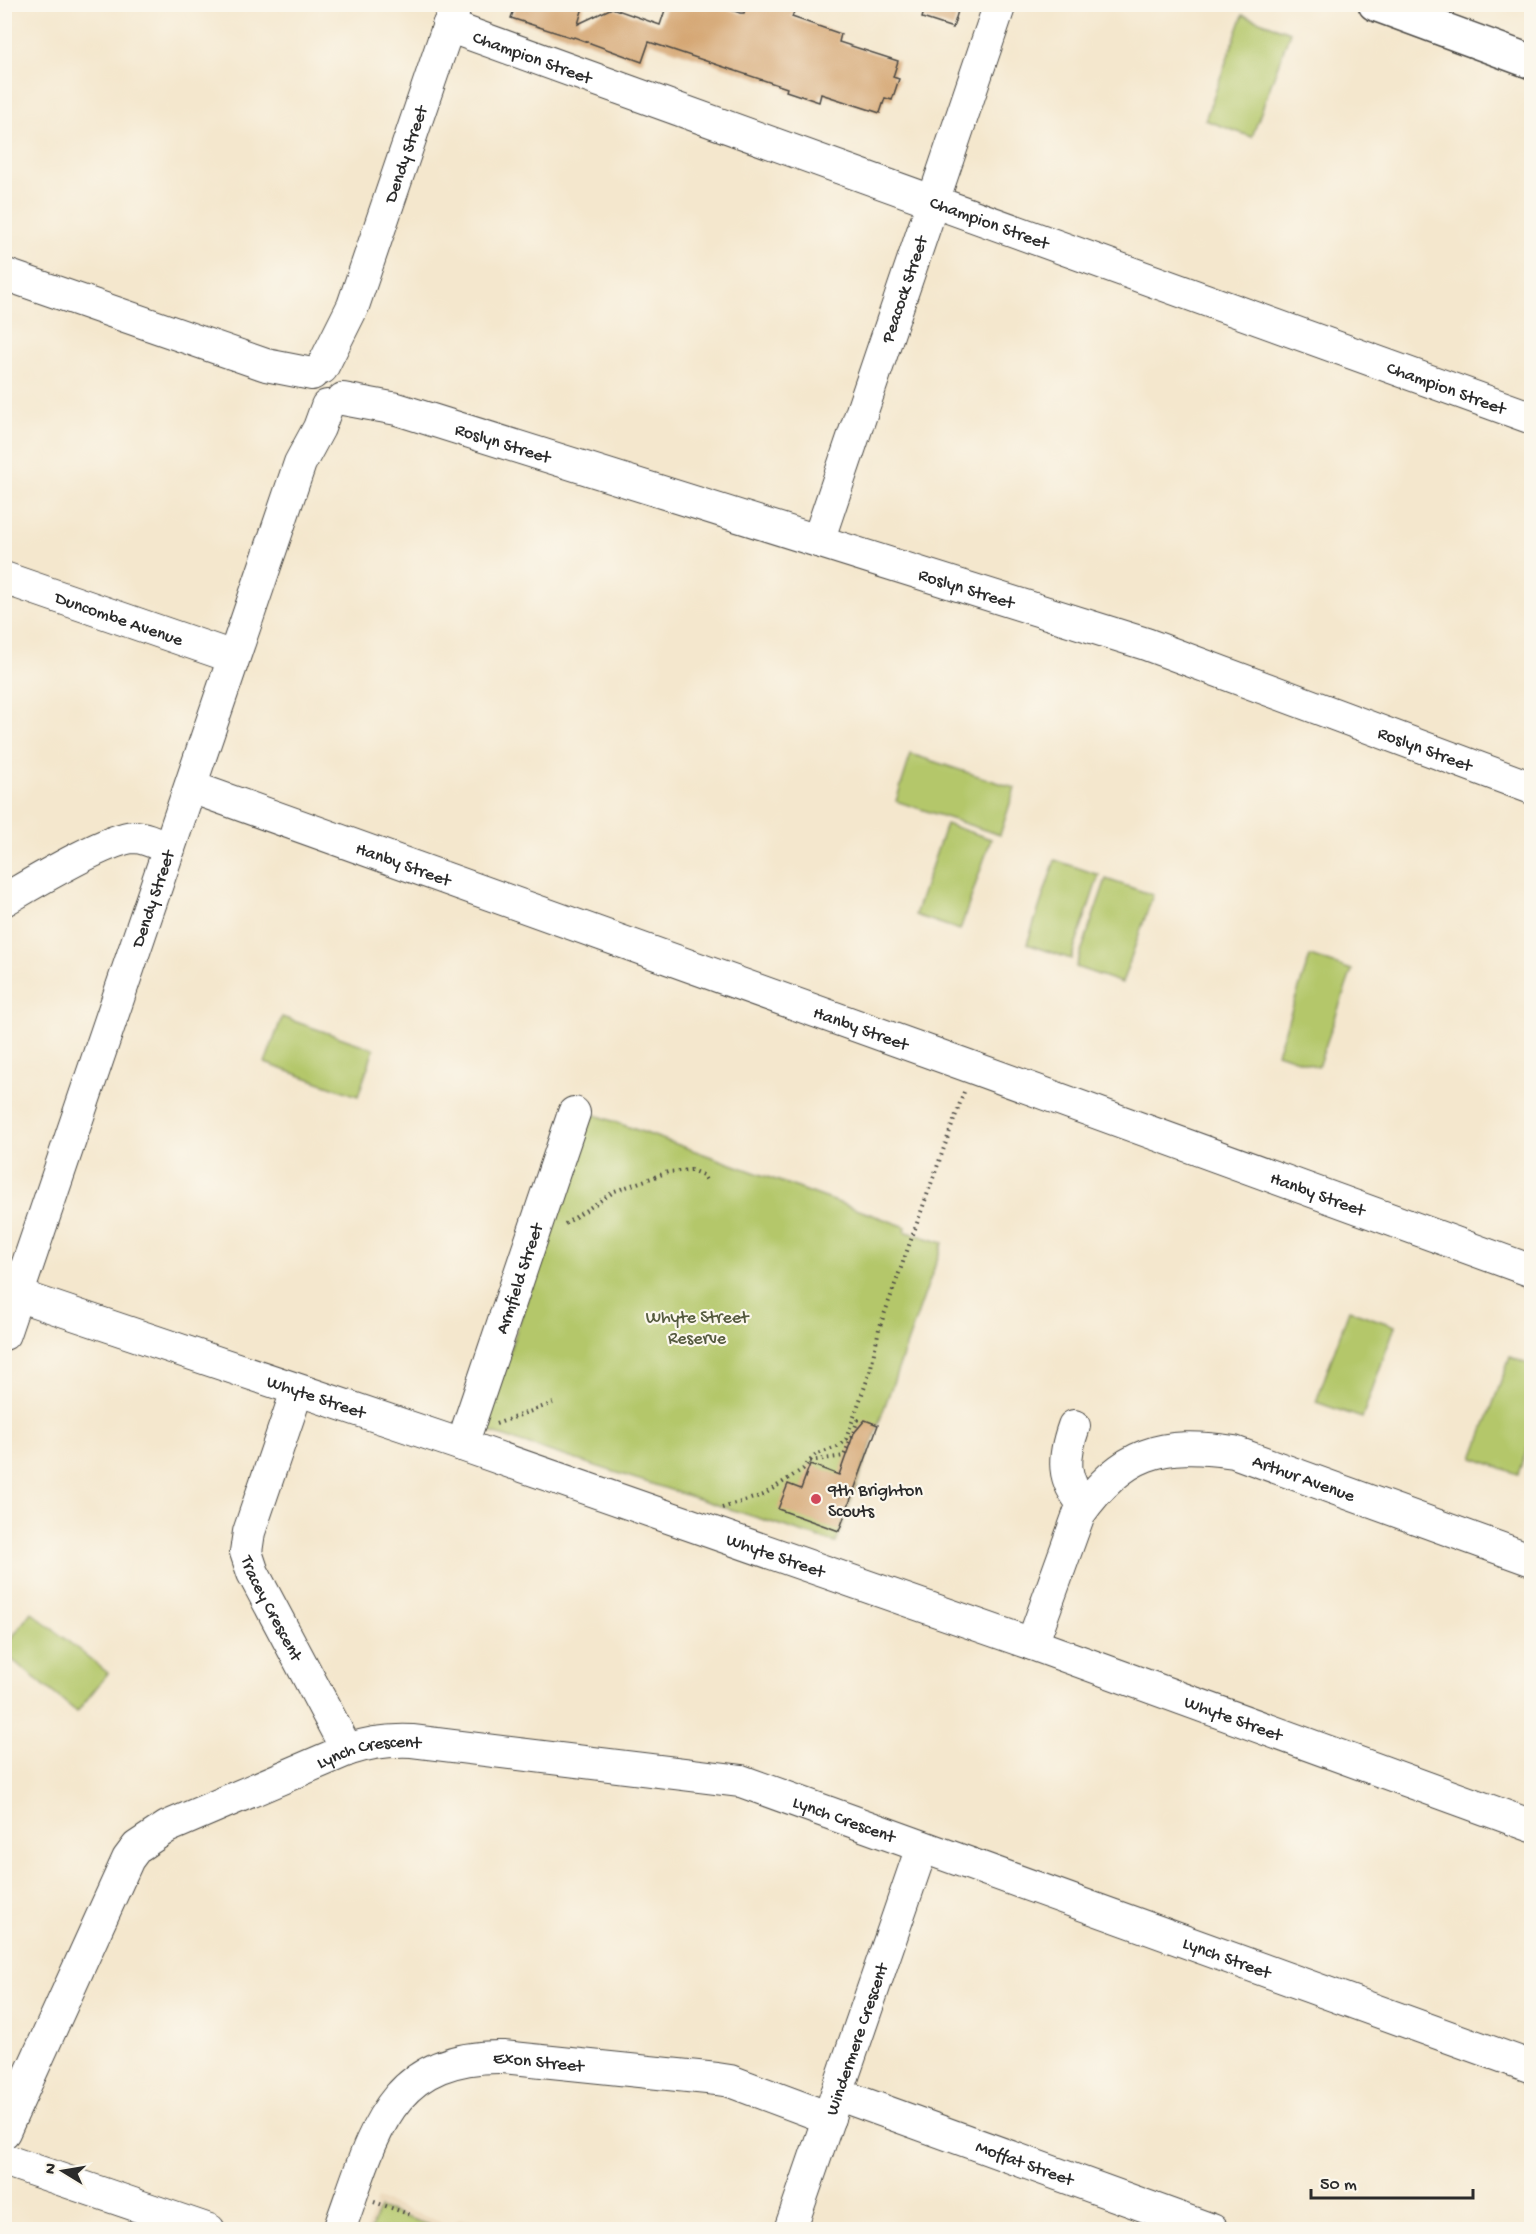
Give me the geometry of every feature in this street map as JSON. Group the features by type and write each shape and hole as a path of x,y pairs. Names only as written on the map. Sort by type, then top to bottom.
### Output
{"main road":[{"path":"1384,6 1532,62"}],"street":[{"name":"Peacock Street","path":"818,541 1000,4"},
{"name":"Champion Street","path":"452,15 934,201 1532,418"},
{"name":"Dendy Street","path":"4,1334 300,463 306,423 326,386 452,15"},
{"name":"Roslyn Street","path":"4,274 326,386 1146,644 1532,788"},
{"name":"Duncombe Avenue","path":"4,578 233,657"},
{"name":"Hanby Street","path":"191,787 1532,1271"},
{"path":"4,900 40,879 122,821 147,818 173,837"},
{"name":"Armfield Street","path":"462,1445 574,1113"},
{"name":"Whyte Street","path":"18,1295 462,1445 1032,1644 1532,1826"},
{"name":"Tracey Crescent","path":"297,1390 249,1532 246,1552 252,1573 347,1750"},
{"path":"1074,1426 1067,1447 1065,1464 1076,1495 1085,1505"},
{"name":"Arthur Avenue","path":"1032,1644 1071,1530 1085,1505 1109,1478 1128,1464 1148,1454 1171,1448 1234,1452 1532,1560"},
{"name":"Lynch Crescent","path":"4,2132 128,1859 137,1847 167,1827 369,1742 412,1741 741,1781 922,1847"},
{"name":"Lynch Street","path":"922,1847 1532,2067"},
{"name":"Windermere Crescent","path":"790,2229 922,1847"},
{"name":"Exon Street","path":"339,2229 375,2134 392,2103 403,2089 419,2078 436,2068 459,2060 503,2057 717,2079 833,2106"},
{"name":"Moffat Street","path":"833,2106 1212,2229"},
{"path":"4,2160 208,2229"}],"path":[{"path":"810,1461 845,1456 857,1422 879,1329 964,1091"},
{"path":"537,1225 561,1226 615,1191 668,1172 691,1170 702,1175 706,1180"},
{"path":"494,1425 553,1403"},
{"path":"719,1509 744,1503 786,1482 815,1455 843,1444 857,1422"},
{"path":"373,2202 411,2215"}],"shaded area":[{"path":"377,2199 452,2226 460,2219 525,2229 366,2230"}],"green space":[{"path":"1243,15 1290,32 1252,137 1205,120"},
{"path":"911,754 1015,788 1000,835 896,801"},
{"path":"946,824 991,839 960,930 915,915"},
{"path":"1055,860 1099,875 1071,959 1027,944"},
{"path":"1106,879 1153,895 1122,983 1076,967"},
{"path":"1310,956 1352,970 1318,1067 1277,1053"},
{"path":"282,1017 374,1049 358,1096 265,1063"},
{"name":"Whyte Street Reserve","path":"590,1113 906,1227 904,1231 943,1243 836,1543 483,1430"},
{"path":"1349,1310 1395,1326 1362,1418 1316,1402"},
{"path":"1510,1357 1531,1365 1531,1438 1518,1474 1473,1458"},
{"path":"31,1612 108,1673 77,1712 5,1654 5,1647"},
{"path":"379,2208 429,2225 431,2229 371,2229"}],"building":[{"path":"516,4 584,4 578,24 612,8 660,25 667,4 714,4 744,13 747,4 797,4 792,17 841,34 839,42 898,61 893,77 899,79 892,100 885,98 880,113 821,94 819,102 786,91 787,88 649,42 642,62 574,37 511,18"},
{"path":"926,4 960,4 953,28 922,18"},
{"name":"9th Brighton Scouts","path":"865,1420 878,1425 839,1531 778,1509 788,1484 801,1489 810,1464 839,1475 854,1433"}],"place":[{"name":"9th Brighton Scouts","path":"816,1499"}]}
